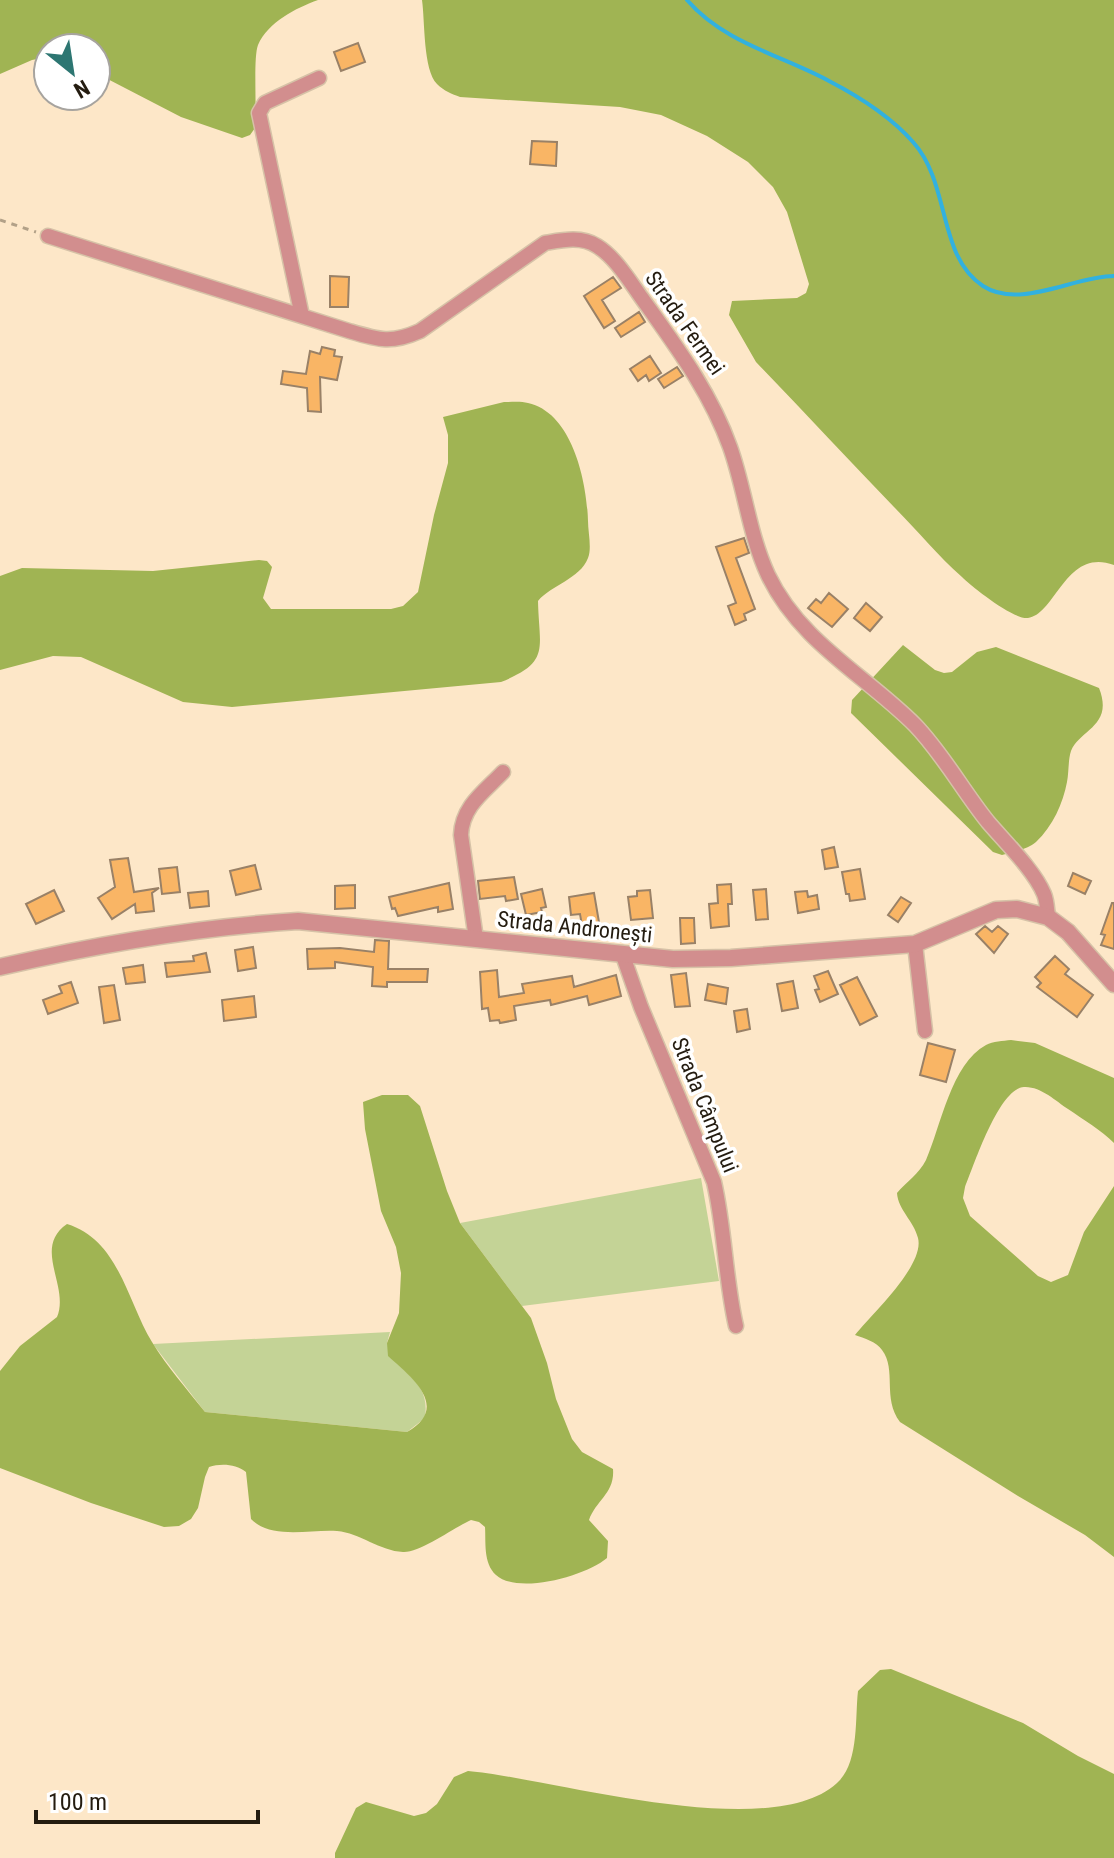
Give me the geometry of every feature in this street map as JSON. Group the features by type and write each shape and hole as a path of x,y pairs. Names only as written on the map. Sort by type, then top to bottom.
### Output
{"street":[{"path":"302,316 259,113 265,103 319,78"},
{"name":"Strada Fermei","path":"48,236 379,340 399,340 420,331 545,243 565,239 584,240 600,247 627,278 705,389 731,449 756,542 782,600 818,643 918,728 978,810 1037,881 1045,895 1048,917"},
{"path":"476,939 461,835 462,821 467,809 503,772"},
{"name":"Strada Andronești","path":"0,967 140,937 298,921 673,959 731,958 915,944 996,910 1017,909 1048,917"},
{"path":"1048,917 1068,932 1114,984"},
{"path":"915,944 925,1031"},
{"name":"Strada Câmpului","path":"622,953 661,1057 714,1182 736,1326"}],"path":[{"path":"0,220 48,236"}],"green space":[{"path":"0,0 318,0 292,12 268,29 258,45 255,128 250,135 242,138 181,117 112,81 112,32 32,32 32,60 0,74"},
{"path":"422,0 1114,0 1114,565 1098,562 1084,565 1073,573 1038,614 1028,618 1004,609 975,588 936,552 756,362 729,315 732,301 797,298 806,293 809,284 787,212 773,187 748,162 707,136 661,115 620,107 460,97 448,92 437,84 429,68"},
{"path":"504,402 525,402 543,409 556,420 566,435 585,488 590,545 588,558 579,571 538,601 539,652 528,668 517,675 501,682 232,707 183,702 81,657 53,656 0,670 0,576 22,568 153,571 259,560 267,561 272,567 263,598 271,609 391,609 403,606 418,592 448,463 448,435 443,417"},
{"path":"903,645 935,670 944,673 952,672 977,652 996,647 1099,688 1102,711 1099,719 1071,751 1060,806 1052,822 1033,844 1002,855 993,852 851,713 852,700"},
{"path":"1011,1040 1035,1043 1114,1078 1114,1143 1042,1091 1024,1087 1015,1091 988,1129 963,1198 970,1216 1038,1276 1051,1282 1068,1275 1084,1232 1114,1186 1114,1557 1085,1535 900,1422 892,1403 889,1366 882,1350 855,1335 896,1289 914,1262 918,1238 897,1193 926,1160 956,1081 974,1054 986,1045"},
{"path":"382,1095 408,1095 420,1106 460,1223 531,1318 572,1439 582,1452 613,1469 611,1484 589,1520 608,1541 607,1558 584,1571 552,1581 506,1581 496,1575 489,1565 485,1527 471,1520 427,1544 403,1552 386,1549 345,1532 292,1532 259,1525 251,1519 246,1472 233,1466 209,1467 198,1508 191,1519 179,1526 164,1527 0,1468 0,1371 20,1346 57,1317 60,1305 52,1244 67,1224 99,1243 120,1274 152,1342 205,1412 407,1432 420,1422 426,1413 423,1392 388,1356 387,1343 399,1313 401,1273 396,1247 381,1211 365,1129 363,1102"},
{"path":"701,1178 719,1281 522,1306 460,1223"},
{"path":"390,1332 387,1343 424,1397 425,1418 407,1432 205,1412 153,1344"},
{"path":"891,1669 1023,1723 1114,1774 1114,1858 335,1858 356,1808 366,1802 414,1816 426,1813 437,1804 454,1777 468,1771 606,1795 716,1808 767,1808 809,1799 840,1780 846,1771 855,1737 858,1691 880,1670"}],"building":[{"path":"358,43 365,62 341,71 334,52"},
{"path":"532,141 557,142 556,166 530,164"},
{"path":"330,276 349,277 348,307 330,307"},
{"path":"613,277 621,288 602,300 615,321 604,328 584,296"},
{"path":"639,312 645,322 621,337 615,328"},
{"path":"322,347 335,350 334,356 342,357 337,380 320,377 321,412 308,411 307,388 281,384 283,371 306,374 310,351 320,354"},
{"path":"650,356 661,373 649,381 646,375 638,381 630,369"},
{"path":"677,367 683,376 664,388 658,379"},
{"path":"744,538 749,553 736,558 755,609 744,614 746,620 735,625 728,606 736,603 716,547"},
{"path":"829,593 848,609 832,627 808,608 816,599 821,603"},
{"path":"866,603 882,617 870,631 854,618"},
{"path":"834,847 838,867 825,869 822,850"},
{"path":"128,858 134,892 159,888 152,893 154,911 136,913 135,904 112,919 98,898 115,887 110,860"},
{"path":"255,865 261,889 236,895 230,871"},
{"path":"177,867 180,892 162,894 159,869"},
{"path":"860,869 865,899 850,901 842,872"},
{"path":"1073,873 1091,881 1085,894 1068,886"},
{"path":"514,877 518,899 506,901 505,896 480,899 478,881"},
{"path":"449,883 453,909 438,912 438,907 398,916 395,908 392,909 389,897"},
{"path":"731,884 729,926 711,928 709,904 718,903 717,885"},
{"path":"355,885 355,908 335,909 335,886"},
{"path":"542,889 546,907 541,908 542,912 526,915 521,894"},
{"path":"766,889 768,919 756,920 753,890"},
{"path":"54,890 64,911 36,924 26,904"},
{"path":"650,890 653,918 631,920 628,897 637,896 637,891"},
{"path":"208,891 209,906 190,908 188,893"},
{"path":"807,891 808,897 817,895 819,909 798,913 795,892"},
{"path":"594,893 600,928 583,931 580,914 571,915 569,897"},
{"path":"901,897 911,903 898,922 888,915"},
{"path":"1112,903 1114,949 1101,945 1105,935 1101,934"},
{"path":"680,918 694,918 695,943 681,944"},
{"path":"985,926 992,932 998,926 1008,934 994,953 976,934"},
{"path":"375,940 389,941 388,969 428,969 427,982 387,982 387,987 372,986 373,967 335,962 335,968 308,969 307,949 340,948 374,952"},
{"path":"253,947 256,968 238,971 235,950"},
{"path":"206,953 210,972 167,977 165,963 194,961 193,956"},
{"path":"1055,956 1069,969 1065,974 1093,995 1077,1017 1037,987 1041,983 1035,977"},
{"path":"143,965 145,982 126,984 123,968"},
{"path":"497,970 499,997 524,993 522,984 572,976 574,987 616,975 621,996 589,1005 587,996 551,1005 550,1000 514,1006 516,1020 490,1021 488,1008 482,1009 480,972"},
{"path":"828,971 838,994 820,1002 814,976"},
{"path":"686,973 690,1006 675,1007 671,975"},
{"path":"857,977 877,1016 860,1025 840,985"},
{"path":"793,981 798,1008 782,1011 777,984"},
{"path":"71,982 78,1003 48,1014 43,1000 62,993 59,986"},
{"path":"708,984 728,988 726,1004 705,1000"},
{"path":"114,985 120,1020 104,1023 99,987"},
{"path":"254,996 256,1017 224,1021 222,1000"},
{"path":"747,1009 750,1029 737,1032 734,1011"},
{"path":"928,1043 955,1050 946,1082 920,1075"}],"waterway":[{"path":"687,0 702,15 736,38 840,87 895,124 925,159 934,178 958,257 968,273 983,286 1013,295 1114,276"}]}
